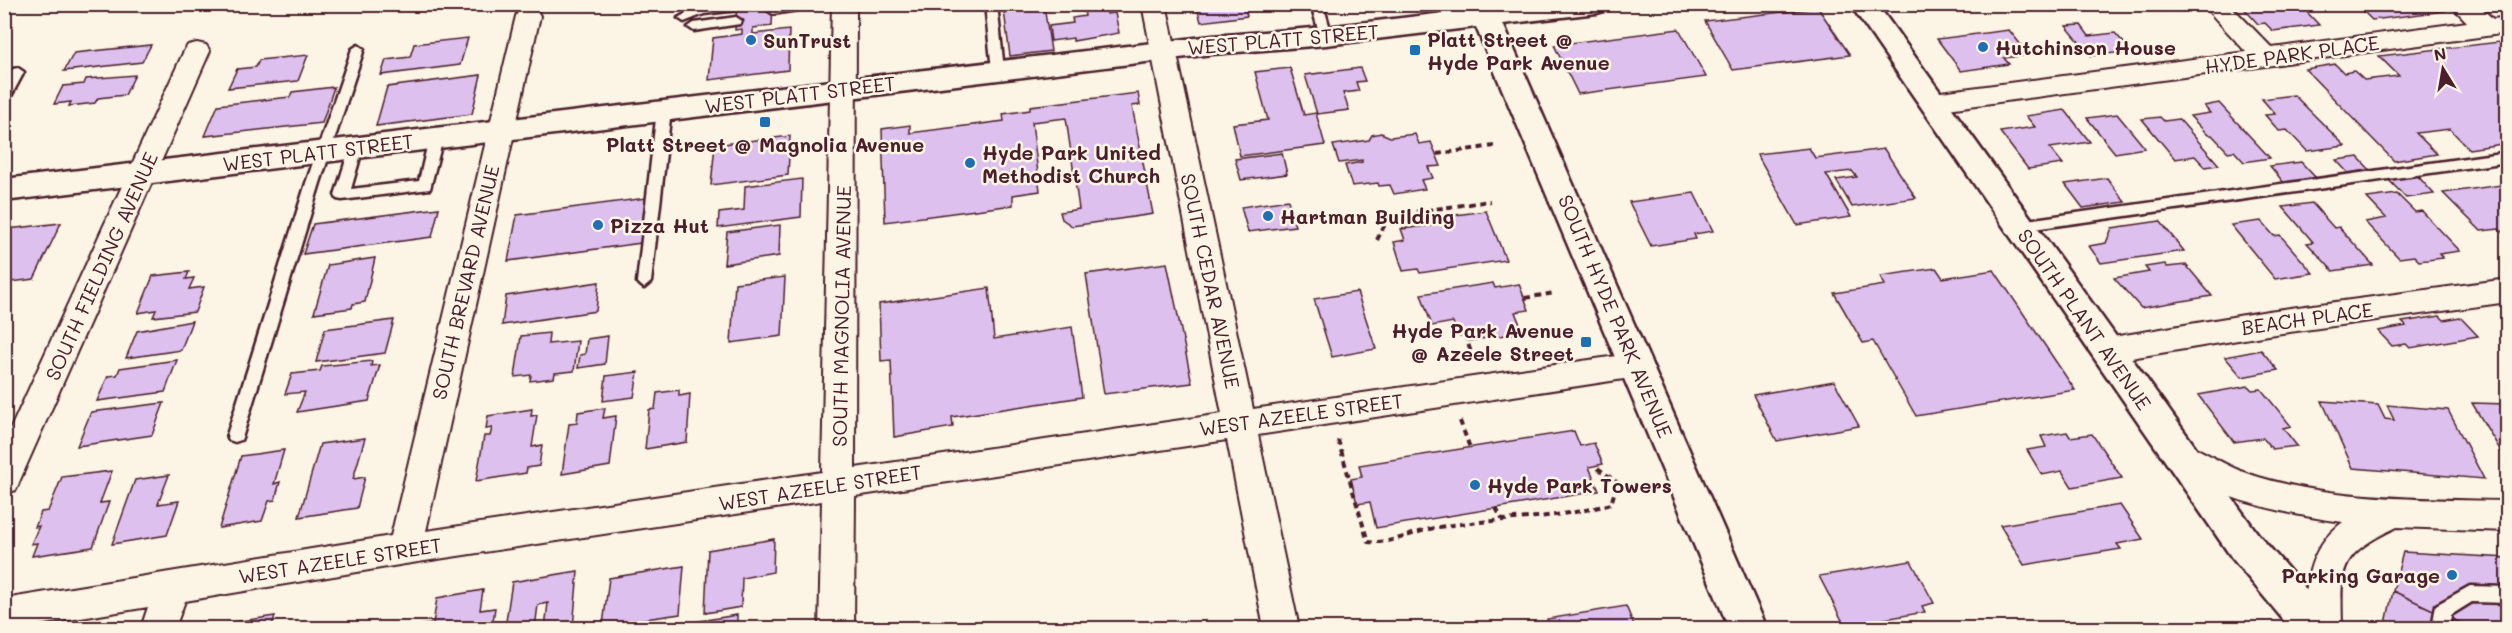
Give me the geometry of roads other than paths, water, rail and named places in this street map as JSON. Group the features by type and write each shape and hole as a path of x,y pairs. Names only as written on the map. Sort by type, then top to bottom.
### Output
{"main road":[{"name":"WEST PLATT STREET","path":"4,190 1163,50 1326,36 1483,11 1597,4"},
{"name":"SOUTH PLANT AVENUE","path":"1863,4 2245,546 2314,628"},
{"name":"SOUTH HYDE PARK AVENUE","path":"1483,11 1748,628"}],"street":[{"name":"SOUTH MAGNOLIA AVENUE","path":"837,628 844,4"},
{"name":"SOUTH CEDAR AVENUE","path":"1154,4 1282,628"},
{"path":"2214,4 2266,57"},
{"path":"2462,4 2498,26"},
{"name":"SOUTH BREVARD AVENUE","path":"405,549 528,16"},
{"name":"HYDE PARK PLACE","path":"1933,102 2498,26"},
{"name":"SOUTH FIELDING AVENUE","path":"4,480 197,51"},
{"name":"BEACH PLACE","path":"2107,350 2268,323 2508,290"},
{"name":"WEST AZEELE STREET","path":"4,615 405,549 1637,365"},
{"path":"2183,457 2212,473 2259,492 2308,502 2396,512 2508,516"},
{"path":"2325,628 2324,571 2338,545 2351,533 2396,512"},
{"path":"2245,546 2298,628"},
{"path":"158,628 172,587"}],"lane":[{"path":"991,4 998,70"},
{"path":"1317,4 1326,36"},
{"path":"708,7 736,14 688,22 708,7"},
{"path":"773,13 802,8"},
{"path":"235,435 358,49"},
{"path":"4,96 18,72"},
{"path":"644,282 664,110"},
{"path":"356,147 342,195 425,185 436,138"},
{"path":"2020,226 2508,157"},
{"path":"2441,628 2442,611 2470,594 2508,595"}],"place":[{"name":"SunTrust","path":"751,40"},
{"name":"Hutchinson House","path":"1983,47"},
{"name":"Platt Street @ Hyde Park Avenue","path":"1415,50"},
{"name":"Platt Street @ Magnolia Avenue","path":"765,122"},
{"name":"Hyde Park United Methodist Church","path":"970,163"},
{"name":"Hartman Building","path":"1268,216"},
{"name":"Pizza Hut","path":"598,225"},
{"name":"Hyde Park Avenue @ Azeele Street","path":"1586,342"},
{"name":"Hyde Park Towers","path":"1475,485"},
{"name":"Parking Garage","path":"2452,575"}]}
